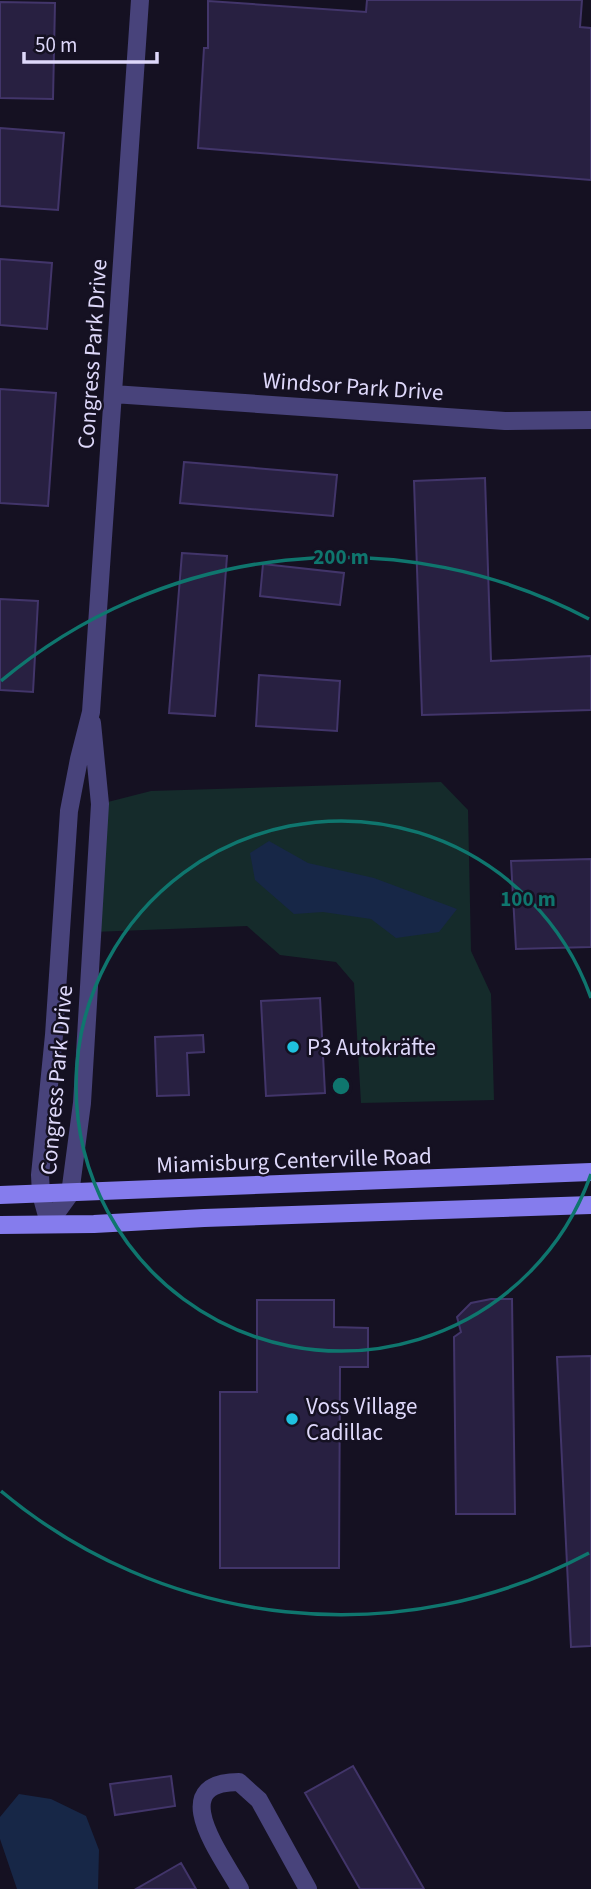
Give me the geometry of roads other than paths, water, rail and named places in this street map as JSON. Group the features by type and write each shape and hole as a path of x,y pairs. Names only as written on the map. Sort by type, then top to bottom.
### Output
{"main road":[{"name":"Miamisburg Centerville Road","path":"0,1195 591,1172"},
{"path":"379,1180 379,1211"},
{"path":"0,1225 94,1224 379,1211 591,1205"}],"street":[{"name":"Congress Park Drive","path":"49,1223 71,1194 82,1104 100,804 91,712 140,0"},
{"name":"Windsor Park Drive","path":"113,394 505,421 591,420"},
{"name":"Congress Park Drive","path":"49,1223 41,1194 40,1175 54,1035 69,811 91,712"},
{"path":"240,1889 203,1820 200,1804 209,1789 221,1783 239,1783 259,1800 308,1889"}],"water":[{"path":"269,841 308,863 374,878 457,909 439,932 396,938 371,919 323,912 294,914 255,880 250,853"},
{"path":"19,1794 51,1799 86,1816 99,1850 98,1889 17,1889 0,1839 0,1817"}],"place":[{"name":"P3 Autokräfte","path":"293,1047"},
{"name":"Voss Village Cadillac","path":"292,1419"}]}
